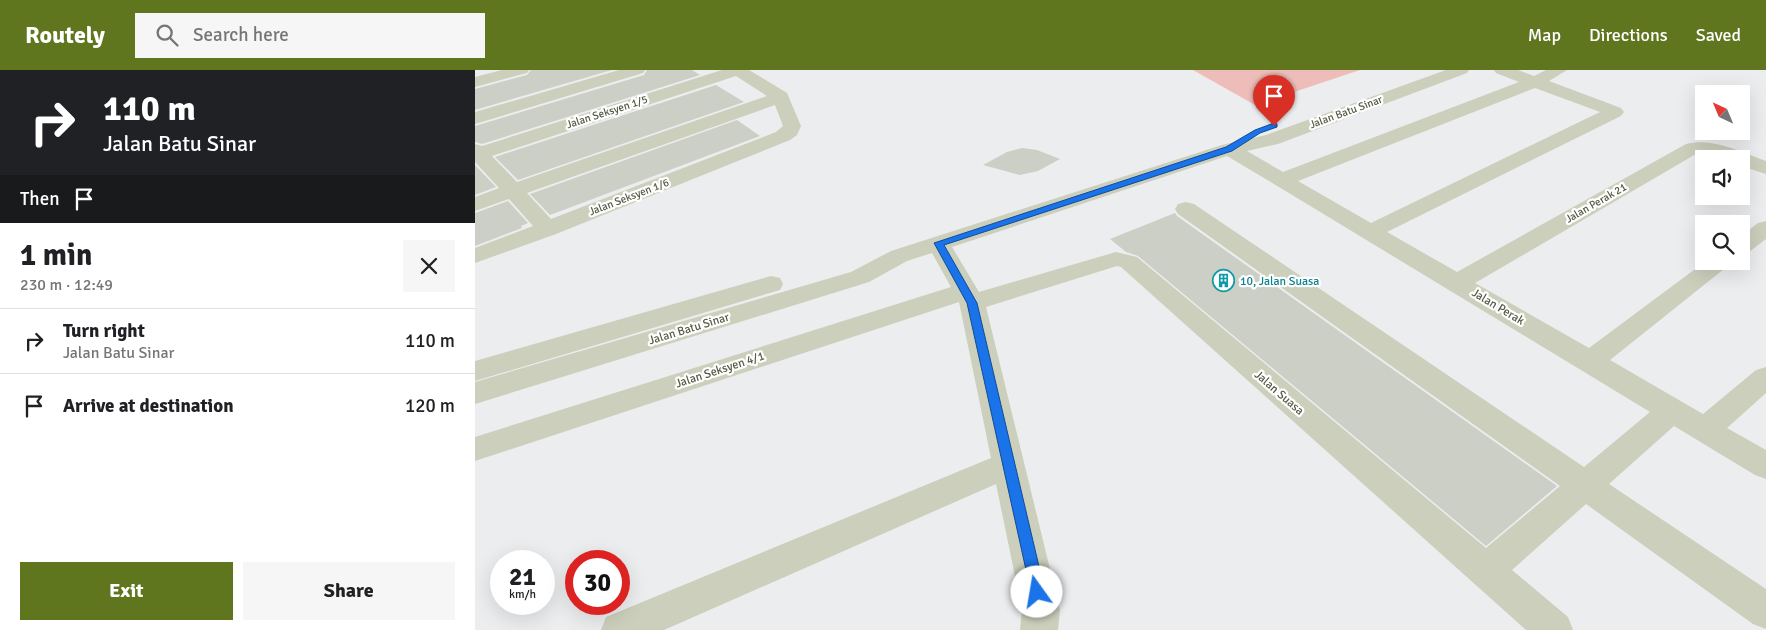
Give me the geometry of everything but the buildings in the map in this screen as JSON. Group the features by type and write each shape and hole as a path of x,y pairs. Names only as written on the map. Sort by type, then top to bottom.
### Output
{"street":[{"path":"475,82 521,70"},
{"path":"475,118 637,70"},
{"path":"738,70 781,97"},
{"name":"Jalan Seksyen 1/5","path":"476,153 738,70"},
{"name":"Jalan Batu Sinar","path":"1229,149 1257,132 1427,70"},
{"name":"Jalan Batu Sinar","path":"475,394 860,277 899,256 1229,149 1271,140 1461,70"},
{"path":"1369,232 1615,112 1502,70"},
{"path":"1281,180 1535,82 1559,70"},
{"path":"475,204 781,97"},
{"name":"Jalan Seksyen 1/6","path":"475,256 783,136 791,131 792,126 781,97"},
{"name":"Jalan Perak 21","path":"1456,283 1693,148 1711,150"},
{"name":"Jalan Perak","path":"1229,149 1766,466"},
{"path":"476,153 548,229"},
{"name":"Jalan Perak 21","path":"1750,162 1766,168"},
{"path":"1185,209 1766,611"},
{"path":"1750,240 1766,228"},
{"path":"938,243 969,297 1041,610 1039,630"},
{"name":"Jalan Batu Sinar","path":"475,371 848,261 899,256"},
{"name":"Jalan Suasa","path":"969,297 1116,259 1129,262 1554,630"},
{"path":"1589,362 1710,270"},
{"name":"Jalan Seksyen 4/1","path":"475,449 969,297"},
{"path":"1705,430 1766,377"},
{"path":"1485,571 1671,411"},
{"path":"620,630 677,617 1008,465"}],"shaded area":[{"path":"1193,70 1360,70 1255,105"}],"place":[{"name":"10, Jalan Suasa","path":"1224,281"}],"route":[{"path":"1037,592 972,303 938,243 1229,149 1257,132 1274,126"}]}
